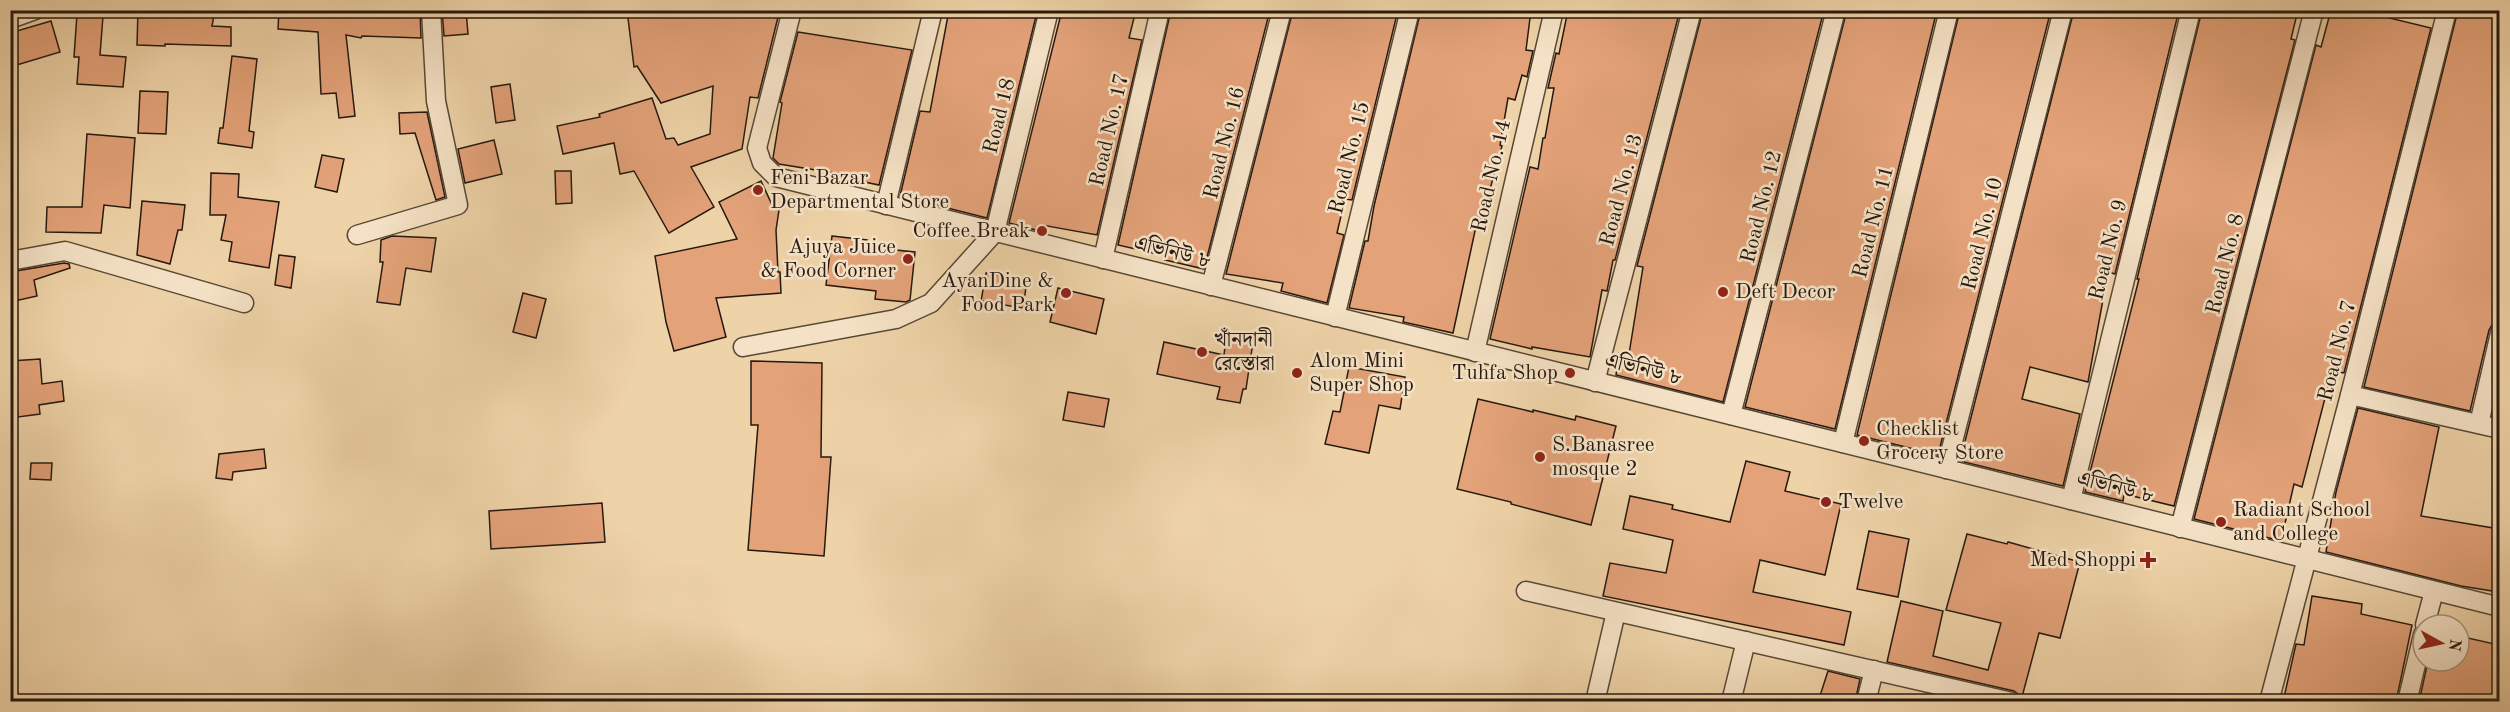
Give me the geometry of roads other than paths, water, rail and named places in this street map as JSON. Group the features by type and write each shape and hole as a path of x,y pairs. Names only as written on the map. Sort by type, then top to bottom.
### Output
{"street":[{"path":"10,20 34,10"},
{"path":"357,235 459,206 436,101 431,10"},
{"name":"এভিনিউ ৮","path":"792,10 757,148 762,163 776,177 2499,607"},
{"path":"886,205 933,10"},
{"name":"Road 18","path":"995,232 1049,10"},
{"name":"Road No. 17","path":"1103,259 1160,10"},
{"name":"Road No. 16","path":"1211,286 1282,10"},
{"name":"Road No. 15","path":"1335,317 1410,10"},
{"name":"Road No. 14","path":"1475,352 1554,10"},
{"name":"Road No. 13","path":"1595,382 1692,10"},
{"name":"Road No. 12","path":"1731,416 1836,10"},
{"name":"Road No. 11","path":"1843,444 1949,10"},
{"name":"Road No. 10","path":"1946,469 2063,10"},
{"name":"Road No. 9","path":"2071,500 2191,10"},
{"name":"Road No. 8","path":"2180,528 2314,10"},
{"name":"Road No. 7","path":"2269,702 2350,395 2447,10"},
{"path":"743,347 896,319 916,312 931,303 995,232"},
{"path":"10,261 65,251 244,303"},
{"path":"2479,424 2499,333"},
{"path":"2350,395 2499,429"},
{"path":"1526,591 2007,701"},
{"path":"2429,613 2434,591"},
{"path":"1595,702 1616,612"},
{"path":"1731,702 1746,641"},
{"path":"1866,702 1874,670"},
{"path":"2407,702 2414,673"}],"place":[{"name":"Feni Bazar Departmental Store","path":"758,190"},
{"name":"Coffee Break","path":"1042,231"},
{"name":"Ajuya Juice & Food Corner","path":"908,259"},
{"name":"Deft Decor","path":"1723,292"},
{"name":"AyanDine & Food Park","path":"1066,293"},
{"name":"খাঁনদানী রেস্তোরা","path":"1202,352"},
{"name":"Alom Mini Super Shop","path":"1297,373"},
{"name":"Tuhfa Shop","path":"1570,373"},
{"name":"Checklist Grocery Store","path":"1864,441"},
{"name":"S.Banasree mosque 2","path":"1540,457"},
{"name":"Twelve","path":"1826,502"},
{"name":"Radiant School and College","path":"2221,522"},
{"name":"Med Shoppi","path":"2148,560"}]}
